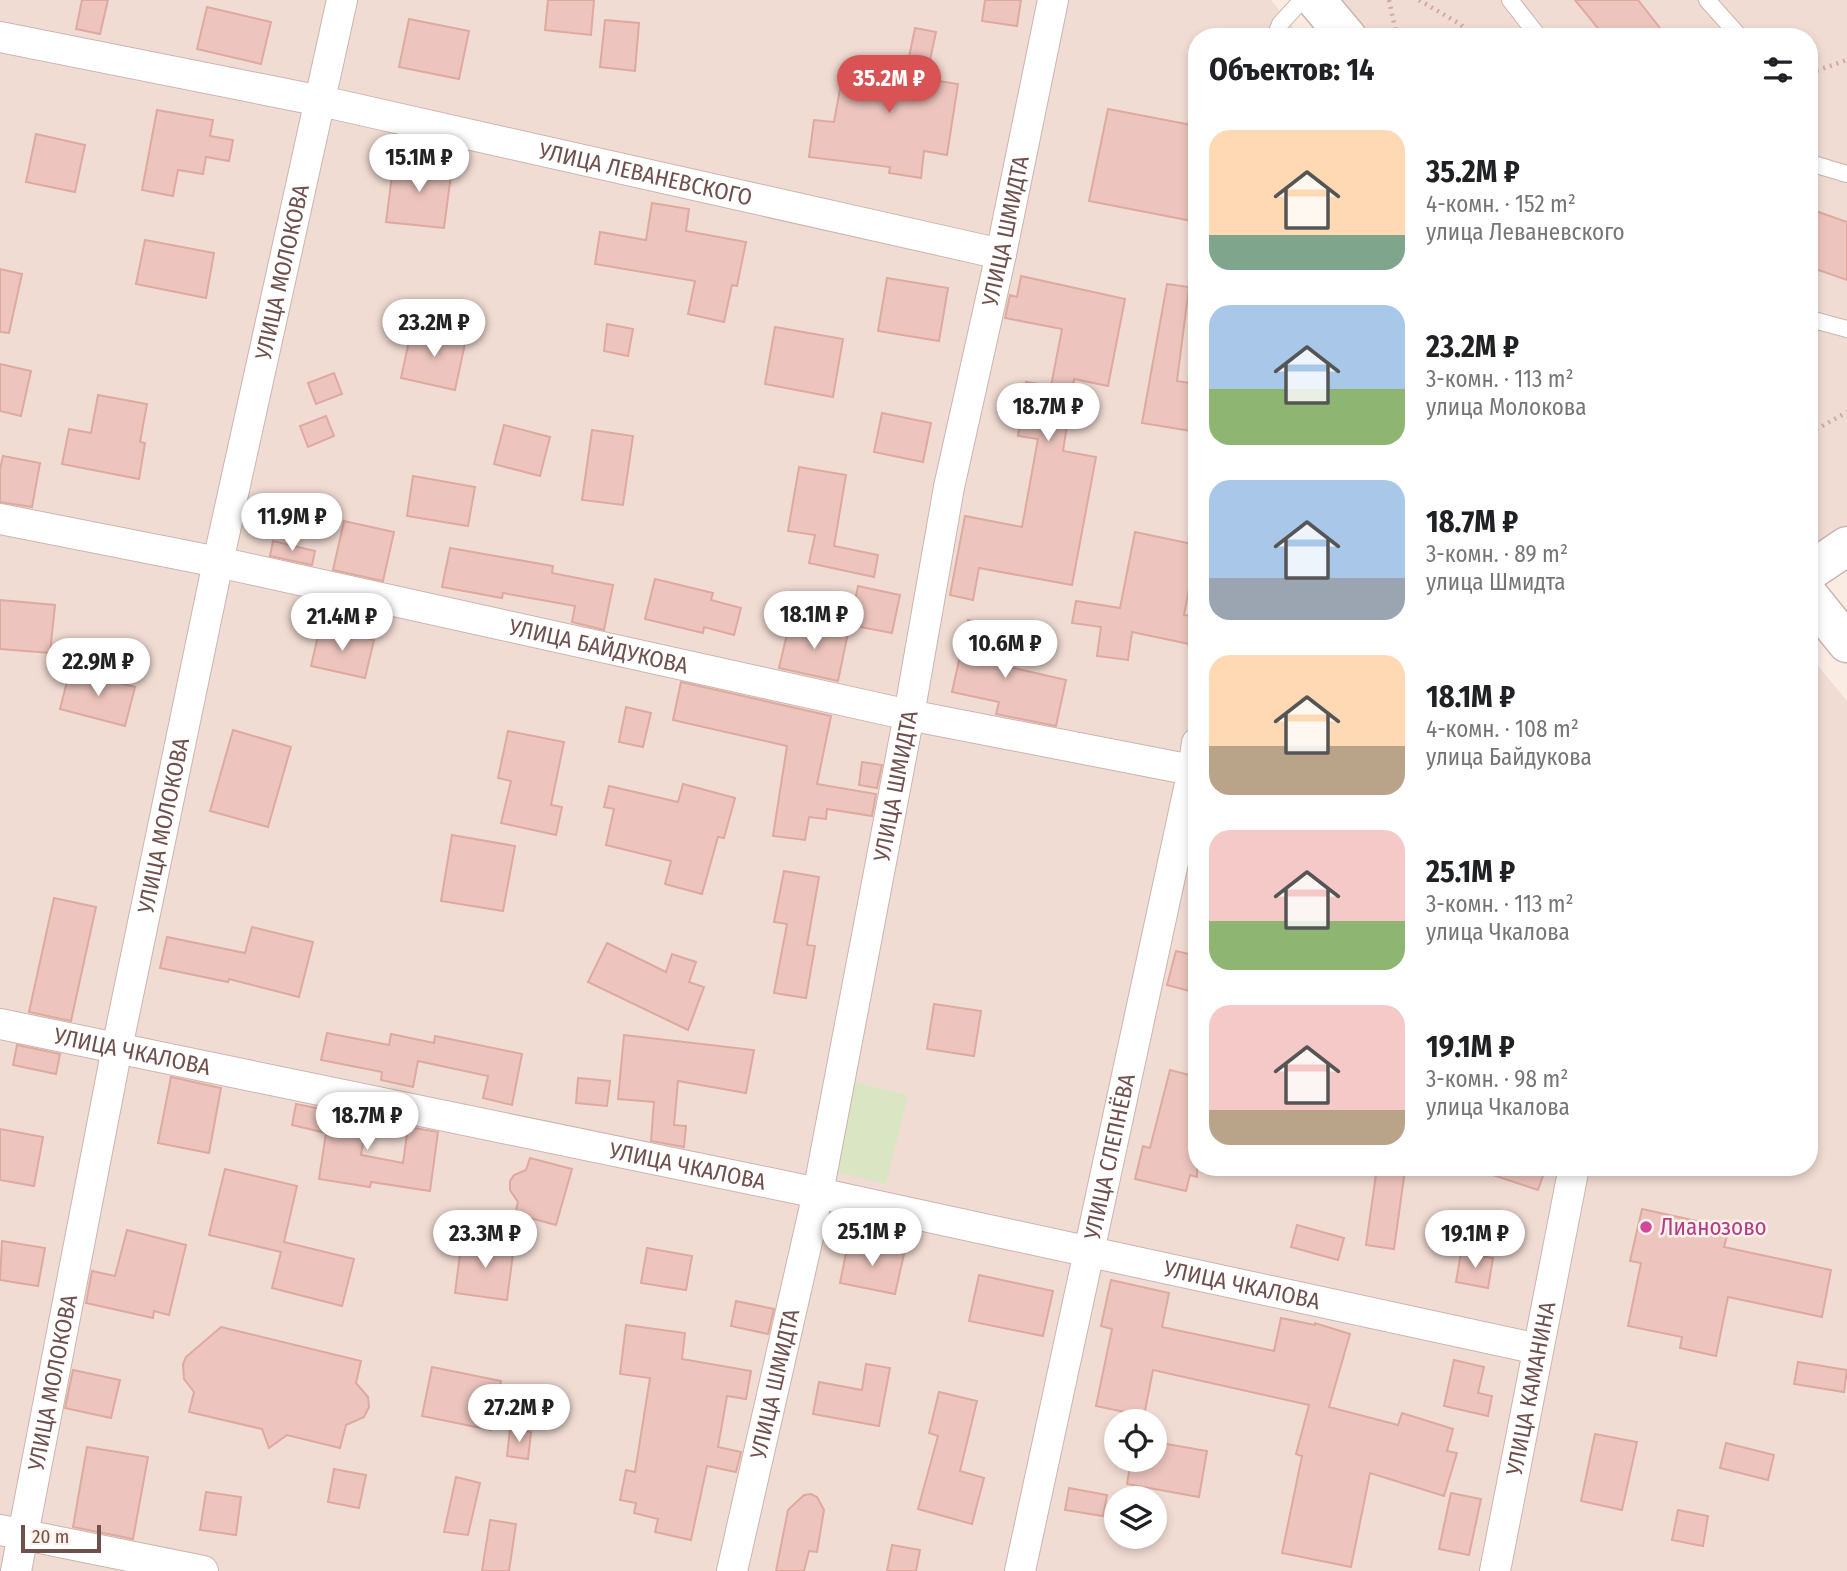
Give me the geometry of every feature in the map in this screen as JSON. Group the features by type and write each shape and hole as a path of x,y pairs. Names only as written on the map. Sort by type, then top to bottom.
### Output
{"street":[{"name":"УЛИЦА МОЛОКОВА","path":"16,1571 11,1532 117,1048 218,562 342,0"},
{"name":"УЛИЦА ШМИДТА","path":"732,1571 818,1193 909,715 949,487 1001,254 1053,0"},
{"path":"1316,0 1339,28"},
{"name":"УЛИЦА ЛЕВАНЕВСКОГО","path":"0,37 321,101 1001,254"},
{"name":"УЛИЦА БАЙДУКОВА","path":"0,519 218,562 909,715 1188,760"},
{"path":"1818,566 1847,546"},
{"path":"1818,607 1847,643"},
{"name":"УЛИЦА СЛЕПНЁВА","path":"1020,1571 1188,798"},
{"name":"УЛИЦА ЧКАЛОВА","path":"0,1024 1090,1250 1538,1349"},
{"name":"УЛИЦА КАМАНИНА","path":"1495,1571 1572,1176"},
{"path":"11,1532 203,1571"}],"lane":[{"path":"1278,28 1302,0"},
{"path":"1510,0 1532,28"},
{"path":"1707,0 1732,28"},
{"path":"1818,165 1847,174"},
{"path":"1818,321 1847,329"}],"path":[{"path":"1389,0 1395,28"},
{"path":"1419,0 1464,28"},
{"path":"1818,69 1847,60"},
{"path":"1818,428 1847,412"}],"shaded area":[{"path":"0,0 1271,0 1294,28 1188,28 1188,1176 1818,1176 1818,666 1847,701 1847,1571 0,1571"},
{"path":"1325,0 1847,0 1847,531 1818,546 1818,28 1348,28"}],"green space":[{"path":"854,1082 908,1095 886,1184 832,1171"}],"building":[{"path":"82,0 108,0 100,34 76,29"},
{"path":"548,0 594,0 591,35 545,30"},
{"path":"985,0 1021,0 1017,26 982,21"},
{"path":"1575,0 1638,0 1660,28 1598,28"},
{"path":"207,7 271,22 261,64 197,49"},
{"path":"409,19 469,31 459,79 399,67"},
{"path":"605,20 639,23 635,71 600,67"},
{"path":"915,28 936,32 926,79 958,84 947,155 924,151 921,178 889,173 890,167 809,157 814,120 834,122 845,62 906,72"},
{"path":"1108,109 1188,124 1188,220 1089,201"},
{"path":"157,110 213,120 210,136 233,140 229,161 206,157 203,174 178,170 173,196 142,190"},
{"path":"36,134 85,145 75,192 26,182"},
{"path":"394,160 452,167 444,228 386,222"},
{"path":"652,203 689,209 686,231 746,242 737,286 732,285 724,322 688,314 695,281 595,264 600,232 646,240"},
{"path":"1818,212 1847,222 1847,280 1818,270"},
{"path":"145,240 214,253 206,298 136,284"},
{"path":"0,269 22,274 9,333 0,332"},
{"path":"1021,276 1125,299 1108,386 1074,379 1063,451 1096,457 1072,585 979,568 973,600 950,595 965,516 1022,527 1038,439 1018,436 1026,382 1051,386 1062,329 1005,318 1010,295 1017,297"},
{"path":"887,278 948,288 939,341 878,331"},
{"path":"1167,284 1188,287 1177,381 1188,383 1188,431 1142,423"},
{"path":"607,324 633,329 628,356 604,351"},
{"path":"412,327 466,339 455,390 401,378"},
{"path":"775,327 843,339 833,397 765,384"},
{"path":"0,364 31,371 21,416 0,411"},
{"path":"334,373 342,394 316,404 308,383"},
{"path":"98,395 147,404 140,442 145,443 139,479 62,464 69,429 91,433"},
{"path":"882,413 931,423 923,462 874,452"},
{"path":"326,416 334,436 308,447 300,426"},
{"path":"504,425 550,437 540,476 494,464"},
{"path":"592,430 633,436 623,505 582,500"},
{"path":"3,456 40,463 32,507 0,502 0,469"},
{"path":"799,467 846,475 834,546 878,555 874,577 809,563 815,535 788,531"},
{"path":"413,476 475,487 468,526 407,516"},
{"path":"344,521 394,532 383,581 333,570"},
{"path":"1135,532 1188,543 1188,593 1184,615 1188,616 1188,644 1132,632 1128,660 1097,656 1101,627 1072,623 1076,601 1120,608"},
{"path":"273,541 315,551 312,565 270,556"},
{"path":"450,548 553,566 552,573 613,585 604,630 572,622 575,606 503,593 502,598 442,587"},
{"path":"655,579 713,593 711,600 741,608 734,635 704,627 703,633 645,619"},
{"path":"858,586 900,595 892,633 850,625"},
{"path":"0,600 55,605 50,653 0,649"},
{"path":"968,620 1000,626 992,663 1066,680 1056,726 996,714 999,702 952,692"},
{"path":"790,621 848,633 838,681 779,668"},
{"path":"320,627 374,640 365,678 311,666"},
{"path":"70,670 135,687 125,726 60,709"},
{"path":"681,682 831,716 817,784 876,794 872,816 827,809 826,819 809,817 805,840 773,836 787,746 673,720"},
{"path":"626,707 651,713 643,747 619,742"},
{"path":"233,730 291,747 268,827 210,811"},
{"path":"508,731 564,742 551,805 562,807 556,835 501,823 511,781 498,778"},
{"path":"862,762 882,765 877,788 859,785"},
{"path":"683,784 735,798 724,838 718,837 702,894 665,884 671,861 606,845 614,809 604,807 609,786 678,802"},
{"path":"452,835 515,846 503,911 441,901"},
{"path":"784,871 819,877 807,945 815,946 806,998 774,993 787,924 774,922"},
{"path":"54,898 96,907 71,1021 29,1012"},
{"path":"252,927 313,942 299,997 229,979 228,982 160,968 167,937 245,953"},
{"path":"607,943 666,972 672,954 696,962 689,982 704,987 688,1030 588,982"},
{"path":"1176,951 1188,954 1188,991 1167,985"},
{"path":"934,1004 981,1011 974,1056 927,1049"},
{"path":"327,1033 389,1045 391,1034 434,1043 435,1036 522,1054 512,1105 483,1098 488,1076 418,1061 413,1087 381,1080 382,1072 321,1060"},
{"path":"624,1035 754,1050 746,1093 678,1081 674,1125 686,1126 684,1147 651,1141 654,1102 618,1099"},
{"path":"17,1045 60,1054 56,1074 13,1065"},
{"path":"1170,1070 1188,1075 1190,1176 1186,1191 1135,1179 1143,1146 1150,1148"},
{"path":"171,1077 221,1088 209,1153 158,1143"},
{"path":"578,1078 610,1081 607,1106 576,1103"},
{"path":"296,1104 367,1118 361,1155 403,1163 408,1127 438,1132 430,1191 371,1182 370,1187 319,1179 326,1133 292,1125"},
{"path":"0,1129 43,1137 34,1186 0,1180"},
{"path":"530,1158 572,1169 556,1225 515,1214 518,1202 510,1190 510,1181 514,1175 526,1170"},
{"path":"225,1169 297,1186 284,1242 354,1259 342,1306 272,1288 281,1252 209,1235"},
{"path":"1376,1176 1404,1176 1394,1249 1366,1245"},
{"path":"1496,1176 1543,1176 1538,1190"},
{"path":"1642,1209 1729,1228 1724,1247 1831,1270 1822,1317 1728,1297 1716,1356 1680,1348 1682,1337 1628,1326 1641,1263 1630,1261"},
{"path":"1297,1225 1344,1238 1338,1260 1291,1247"},
{"path":"127,1230 186,1245 169,1315 154,1311 153,1318 86,1303 92,1271 115,1276"},
{"path":"462,1239 514,1246 507,1300 455,1293"},
{"path":"2,1241 45,1248 38,1286 0,1280"},
{"path":"848,1243 904,1254 895,1294 840,1283"},
{"path":"647,1248 692,1256 686,1290 641,1283"},
{"path":"1461,1253 1493,1258 1488,1288 1456,1282"},
{"path":"979,1275 1053,1291 1043,1336 969,1321"},
{"path":"1111,1280 1169,1293 1162,1327 1274,1351 1281,1318 1315,1323 1350,1334 1329,1407 1398,1425 1402,1413 1453,1429 1447,1451 1457,1453 1444,1496 1370,1473 1351,1567 1282,1553 1302,1456 1296,1454 1309,1405 1153,1370 1145,1409 1110,1409 1096,1406 1112,1329 1101,1326"},
{"path":"736,1301 774,1309 768,1334 731,1326"},
{"path":"626,1325 685,1333 682,1359 751,1371 746,1399 727,1396 718,1447 741,1452 736,1472 707,1466 691,1540 655,1532 658,1519 634,1513 636,1503 620,1500 626,1470 635,1472 650,1378 620,1374"},
{"path":"221,1327 361,1361 356,1383 368,1397 369,1407 364,1417 346,1425 340,1448 287,1435 269,1448 262,1429 189,1412 194,1392 184,1379 183,1364 186,1357"},
{"path":"1454,1360 1484,1367 1478,1393 1492,1396 1488,1416 1444,1406"},
{"path":"1798,1362 1847,1370 1844,1392 1794,1384"},
{"path":"866,1364 890,1368 879,1426 813,1414 819,1382 862,1390"},
{"path":"432,1367 501,1381 491,1430 422,1416"},
{"path":"73,1370 120,1380 111,1418 65,1408"},
{"path":"939,1392 977,1401 960,1471 984,1478 972,1524 918,1509 938,1436 929,1433"},
{"path":"510,1429 531,1432 528,1459 507,1456"},
{"path":"1595,1434 1637,1442 1622,1510 1581,1501"},
{"path":"1726,1443 1774,1455 1768,1480 1720,1468"},
{"path":"1167,1444 1207,1451 1199,1497 1167,1491 1167,1486 1127,1484 1129,1472 1167,1472"},
{"path":"87,1447 148,1457 133,1539 73,1527"},
{"path":"334,1469 366,1475 359,1508 328,1502"},
{"path":"456,1477 480,1483 468,1535 444,1532"},
{"path":"1069,1488 1104,1494 1103,1516 1065,1510"},
{"path":"206,1492 241,1497 236,1535 200,1530"},
{"path":"1451,1493 1481,1499 1469,1555 1439,1549"},
{"path":"804,1495 817,1497 824,1510 817,1552 809,1551 804,1571 776,1571 788,1510"},
{"path":"1678,1510 1708,1516 1703,1546 1672,1540"},
{"path":"490,1520 516,1524 509,1571 482,1571"},
{"path":"892,1545 920,1550 916,1571 887,1571"}],"place":[{"name":"Лианозово","path":"1646,1227"}]}
